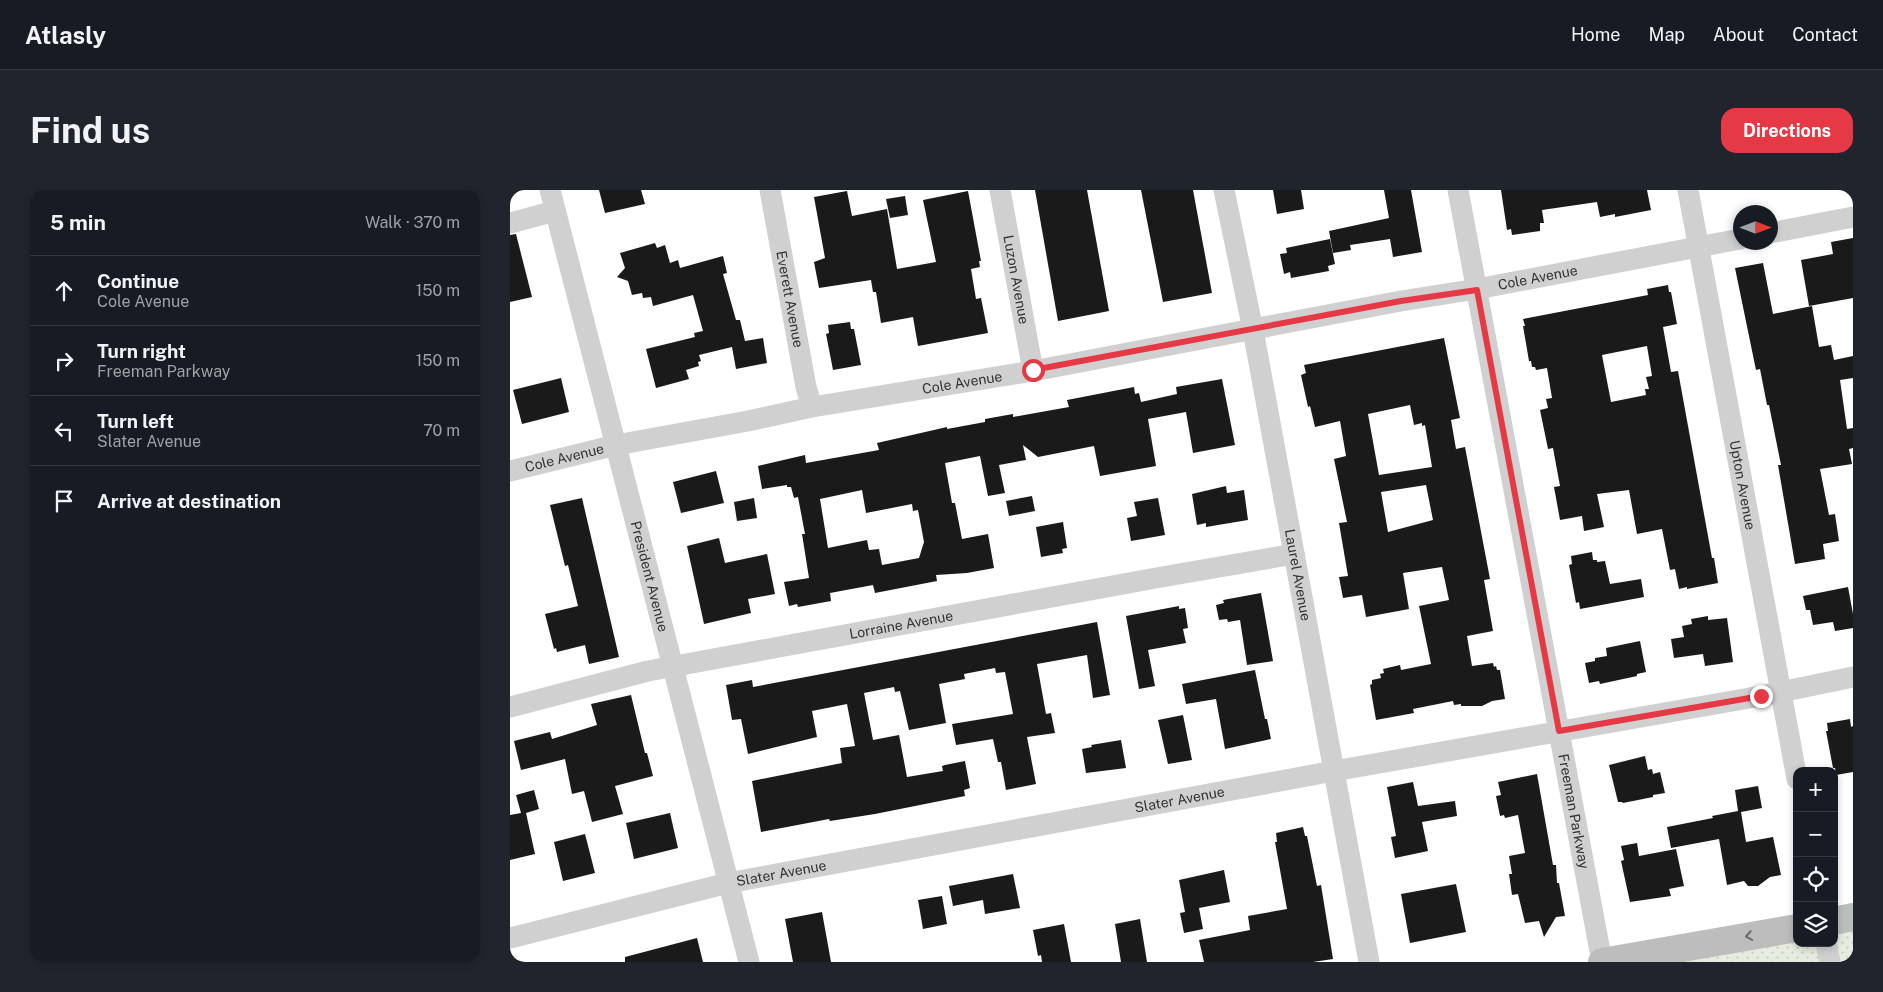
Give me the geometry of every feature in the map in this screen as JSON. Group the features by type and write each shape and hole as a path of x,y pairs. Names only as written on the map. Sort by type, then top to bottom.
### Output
{"main road":[{"path":"1838,920 1853,917"},
{"path":"1602,962 1793,929"}],"street":[{"name":"President Avenue","path":"550,190 749,962"},
{"name":"Everett Avenue","path":"770,190 806,387 812,408"},
{"name":"Luzon Avenue","path":"1000,190 1033,370"},
{"name":"Laurel Avenue","path":"1224,190 1253,330 1369,962"},
{"name":"Freeman Parkway","path":"1458,190 1602,962"},
{"name":"Upton Avenue","path":"1688,190 1795,767"},
{"path":"510,223 555,211"},
{"path":"1778,231 1853,217"},
{"name":"Cole Avenue","path":"510,471 616,445 748,422 812,408 1033,370 1401,301 1477,290 1733,240"},
{"name":"Lorraine Avenue","path":"510,707 648,671 1146,579 1294,554"},
{"name":"Slater Avenue","path":"510,938 728,883 1334,771 1781,692 1853,677"},
{"path":"1827,947 1830,962"}],"shaded area":[{"path":"1853,928 1853,962 1670,962 1793,939 1793,947 1838,947 1838,930"}],"building":[{"path":"599,190 641,190 645,204 605,213"},
{"path":"1035,190 1087,190 1109,311 1058,321"},
{"path":"1141,190 1193,190 1212,293 1163,302"},
{"path":"1273,190 1301,190 1304,209 1277,214"},
{"path":"1384,190 1411,190 1422,252 1393,257 1390,239 1350,245 1351,250 1333,253 1329,231 1389,218"},
{"path":"1501,190 1647,190 1651,210 1615,217 1615,214 1600,217 1597,202 1542,210 1544,223 1540,223 1540,231 1512,235 1511,229 1507,230"},
{"path":"847,191 852,216 887,209 897,269 936,262 923,200 968,191 981,261 979,261 980,267 971,269 976,299 981,298 988,333 918,346 913,317 881,323 876,292 873,292 871,280 819,288 814,262 825,258 814,197"},
{"path":"905,196 908,215 890,218 886,199"},
{"path":"516,234 532,297 510,302 510,235"},
{"path":"1853,238 1853,298 1809,306 1801,260 1833,254 1831,242"},
{"path":"1330,239 1335,264 1328,266 1329,271 1291,278 1290,272 1284,274 1280,254 1287,253 1286,248"},
{"path":"655,243 657,248 665,245 670,263 678,260 680,268 723,256 727,273 723,274 736,320 740,320 745,341 763,338 767,363 736,369 732,347 699,355 701,361 698,362 699,366 686,370 689,379 656,388 646,349 695,337 694,333 703,331 693,295 653,306 651,297 643,298 642,293 632,295 628,281 617,277 625,268 620,253"},
{"path":"1763,263 1773,314 1812,306 1819,347 1831,345 1834,360 1853,356 1853,378 1840,380 1847,429 1853,428 1853,448 1849,449 1852,464 1820,469 1829,515 1835,514 1839,541 1823,544 1825,559 1795,564 1778,465 1781,465 1769,405 1767,405 1760,369 1756,370 1735,268"},
{"path":"1668,285 1669,292 1671,292 1677,324 1663,327 1671,372 1678,371 1718,583 1687,589 1687,587 1679,589 1675,569 1670,570 1662,529 1637,534 1629,490 1597,494 1604,527 1584,531 1582,516 1560,520 1554,487 1560,486 1553,448 1548,449 1540,410 1548,408 1546,399 1552,398 1547,368 1536,370 1535,367 1532,367 1531,361 1529,361 1523,326 1525,326 1523,319 1648,295 1647,289","holes":["1647,346 1652,376 1646,377 1649,389 1645,389 1646,395 1611,402 1602,355"]},
{"path":"850,322 851,329 854,329 861,365 833,370 826,334 829,333 828,325"},
{"path":"1444,338 1460,418 1451,420 1456,449 1465,447 1490,579 1484,580 1493,631 1467,636 1472,666 1493,663 1497,670 1500,670 1505,699 1492,701 1482,706 1454,705 1453,701 1413,709 1414,713 1376,720 1370,685 1372,680 1381,678 1380,674 1384,673 1383,669 1400,665 1401,670 1431,664 1419,606 1449,600 1442,567 1403,573 1409,609 1366,617 1362,595 1343,598 1339,577 1348,576 1339,523 1347,522 1334,459 1346,456 1340,421 1315,427 1310,406 1308,407 1301,375 1306,373 1304,365","holes":["1410,405 1414,425 1422,423 1422,426 1425,425 1432,467 1379,475 1368,414","1426,485 1433,520 1388,532 1381,492"]},
{"path":"561,378 569,412 522,424 513,390"},
{"path":"1222,379 1235,445 1193,453 1186,412 1148,419 1156,466 1100,476 1094,446 1038,457 1023,445 1026,460 999,465 1005,493 988,496 980,456 945,463 952,503 955,503 962,539 988,534 994,568 967,573 936,575 937,581 875,593 873,585 830,593 831,601 798,607 797,604 789,606 784,582 809,578 802,534 805,534 798,497 794,498 791,487 787,487 787,485 762,489 758,466 805,455 806,463 879,450 877,443 947,427 947,429 985,422 985,419 1013,414 1013,417 1069,407 1067,400 1134,387 1135,394 1139,393 1141,402 1177,394 1176,387","holes":["862,490 866,513 912,504 913,511 918,510 924,542 919,558 882,565 879,549 869,550 867,540 828,548 820,499"]},
{"path":"716,471 724,503 681,513 673,482"},
{"path":"1226,486 1227,493 1244,490 1248,520 1206,527 1206,523 1197,525 1192,494"},
{"path":"1032,496 1035,511 1009,516 1006,501"},
{"path":"582,498 619,657 589,664 585,645 557,652 556,648 554,649 545,614 578,606 568,565 565,566 550,505"},
{"path":"754,498 757,518 737,521 734,502"},
{"path":"1158,498 1165,535 1131,541 1127,518 1137,516 1134,502"},
{"path":"1063,522 1067,548 1062,549 1063,553 1041,557 1036,527"},
{"path":"719,538 725,563 767,554 775,594 748,599 751,613 704,624 687,546"},
{"path":"1592,552 1593,560 1597,560 1597,562 1605,561 1610,584 1641,579 1644,597 1580,609 1579,602 1576,603 1569,565 1572,564 1571,556"},
{"path":"1848,587 1853,614 1853,628 1835,631 1833,622 1813,625 1810,610 1806,610 1803,596"},
{"path":"1261,593 1273,661 1247,665 1240,620 1228,622 1227,619 1219,620 1216,605 1224,603 1223,600"},
{"path":"1179,606 1179,609 1185,608 1188,628 1183,629 1186,643 1148,650 1155,686 1139,689 1126,616"},
{"path":"1708,616 1708,620 1727,618 1733,662 1705,666 1703,654 1674,658 1671,639 1684,637 1682,626 1692,624 1691,619"},
{"path":"1097,622 1110,695 1093,698 1087,655 1037,664 1046,714 1051,713 1055,733 1027,737 1036,784 1006,790 1001,762 998,762 993,739 956,745 952,724 1013,714 1005,672 996,673 995,668 964,674 965,679 939,684 946,723 909,730 900,691 895,692 894,687 864,693 873,740 899,735 907,777 943,771 942,766 965,761 970,788 964,790 965,796 875,814 830,821 829,819 761,832 752,781 842,763 840,748 855,746 847,704 812,711 817,737 748,754 741,719 732,720 726,685 752,680 753,687"},
{"path":"1640,641 1646,672 1637,674 1637,676 1600,684 1599,681 1589,683 1585,663 1595,661 1595,658 1607,656 1606,648"},
{"path":"1255,670 1271,739 1225,749 1216,699 1186,704 1182,684"},
{"path":"631,695 645,753 647,753 653,776 615,786 623,814 592,822 584,791 572,794 565,759 521,770 514,741 550,732 552,739 597,725 591,704"},
{"path":"1183,715 1192,760 1168,764 1158,720"},
{"path":"1850,719 1851,727 1853,726 1853,772 1838,775 1838,767 1833,767 1826,731 1828,731 1827,723"},
{"path":"1121,740 1126,768 1086,773 1082,749 1092,747 1091,745"},
{"path":"1645,756 1648,770 1652,769 1653,774 1660,772 1665,793 1623,803 1618,802 1609,765"},
{"path":"1537,774 1553,865 1556,865 1557,883 1559,883 1565,916 1556,917 1544,937 1539,921 1525,923 1518,894 1512,895 1509,874 1512,874 1509,856 1525,853 1518,815 1505,818 1504,815 1500,816 1496,796 1501,795 1498,782"},
{"path":"1413,782 1418,806 1455,801 1457,816 1422,822 1428,851 1395,858 1391,837 1396,836 1387,787"},
{"path":"1758,786 1762,808 1741,812 1746,842 1773,837 1781,875 1770,877 1758,886 1748,886 1744,881 1727,885 1719,839 1671,848 1667,827 1738,811 1735,790"},
{"path":"534,790 539,809 526,813 535,854 510,860 510,815 521,813 516,795"},
{"path":"670,813 678,848 634,859 626,823"},
{"path":"1303,827 1305,836 1307,836 1317,886 1321,885 1333,959 1313,962 1204,962 1199,940 1250,930 1248,916 1287,909 1275,842 1277,842 1276,833"},
{"path":"585,834 595,873 563,881 554,842"},
{"path":"1637,843 1639,856 1676,849 1684,886 1669,889 1671,896 1630,902 1621,861 1624,860 1621,846"},
{"path":"1224,870 1230,902 1199,908 1203,929 1184,933 1180,913 1185,912 1179,880"},
{"path":"1013,874 1020,908 985,914 983,900 953,906 949,886"},
{"path":"1456,884 1466,932 1410,943 1401,894"},
{"path":"942,896 947,924 923,929 918,900"},
{"path":"822,912 831,962 793,962 785,919"},
{"path":"1140,919 1147,962 1121,962 1115,924"},
{"path":"1064,924 1071,962 1042,962 1041,955 1038,956 1033,930"},
{"path":"697,938 703,962 625,962 625,957"}],"route":[{"path":"1033,370 1401,301 1477,290 1559,731 1761,696"}]}
